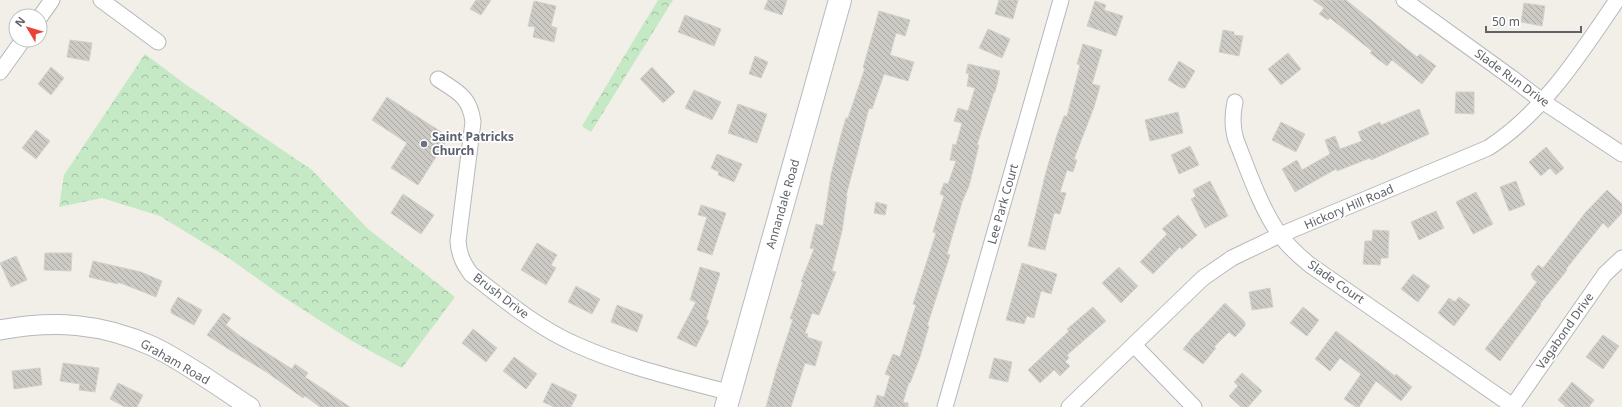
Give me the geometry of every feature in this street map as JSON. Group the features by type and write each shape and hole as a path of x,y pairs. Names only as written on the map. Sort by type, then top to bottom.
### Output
{"main road":[{"name":"Annandale Road","path":"729,400 840,0"}],"street":[{"path":"101,0 158,42"},
{"name":"Lee Park Court","path":"945,407 1061,0"},
{"name":"Slade Run Drive","path":"1404,0 1542,101 1622,154"},
{"name":"Hickory Hill Road","path":"1069,407 1203,278 1232,258 1280,235 1488,148 1516,128 1542,101 1572,64 1617,0"},
{"path":"0,72 17,48"},
{"name":"Brush Drive","path":"438,80 460,94 472,111 473,122 458,242 459,252 464,264 471,274 531,319 576,345 607,358 729,400"},
{"name":"Slade Court","path":"1235,102 1232,115 1232,128 1236,140 1269,218 1280,235 1294,251 1310,265 1513,407"},
{"name":"Vagabond Drive","path":"1513,407 1605,274 1622,258"},
{"name":"Graham Road","path":"0,330 26,325 50,323 102,329 128,336 153,347 250,407"},
{"path":"1134,345 1194,407"}],"green space":[{"path":"658,0 673,0 591,132 582,126"},
{"path":"145,54 185,84 312,170 368,229 455,297 402,368 352,341 282,296 230,259 160,216 102,198 59,207 64,175"}],"building":[{"path":"476,0 491,0 481,15 470,9"},
{"path":"768,0 787,0 782,15 764,9"},
{"path":"999,0 1018,0 1013,19 995,14"},
{"path":"1313,0 1346,0 1417,57 1420,54 1436,66 1422,84 1392,60 1387,66 1370,53 1372,51 1330,18 1328,20 1319,14 1324,8"},
{"path":"534,1 556,6 551,26 557,28 554,42 533,37 535,27 528,26"},
{"path":"1095,1 1106,5 1104,10 1123,16 1116,36 1087,26"},
{"path":"1524,3 1545,6 1542,26 1521,22"},
{"path":"879,11 910,20 905,36 896,33 890,55 914,62 908,81 884,74 872,109 869,108 846,196 842,231 832,271 836,272 819,315 812,313 805,333 808,334 807,337 822,342 815,366 805,363 791,407 766,407 793,319 790,319 803,282 801,282 814,249 810,248 816,224 823,226 831,175 841,135 865,68 863,68"},
{"path":"685,15 721,29 714,46 678,32"},
{"path":"988,29 1010,39 1002,58 979,48"},
{"path":"1223,30 1234,32 1234,35 1243,36 1239,56 1219,52"},
{"path":"70,40 92,43 89,61 67,57"},
{"path":"1083,44 1102,50 1092,84 1100,86 1094,107 1074,159 1077,160 1073,172 1067,170 1060,192 1066,193 1060,214 1054,213 1045,250 1028,246 1046,172 1057,135 1064,116 1067,116 1080,65 1077,64"},
{"path":"1288,53 1301,69 1281,85 1268,69"},
{"path":"755,56 768,62 761,78 749,74"},
{"path":"1179,61 1195,71 1185,88 1181,88 1168,80"},
{"path":"968,64 1000,71 995,92 977,145 979,145 969,186 962,202 947,254 950,255 927,326 929,326 920,357 910,383 909,382 903,402 908,403 908,407 874,407 877,395 884,397 890,376 885,374 893,354 900,357 916,305 913,304 936,233 933,232 944,196 940,194 944,183 948,184 956,161 950,160 953,144 956,145 962,123 954,121 958,108 968,111 975,88 967,86 969,74 966,73"},
{"path":"51,67 64,78 51,95 38,84"},
{"path":"652,67 675,92 663,103 640,79"},
{"path":"694,90 721,102 712,120 685,108"},
{"path":"1456,92 1474,92 1474,114 1455,113"},
{"path":"387,97 449,137 418,185 391,168 407,143 372,120"},
{"path":"738,104 767,114 757,143 728,133"},
{"path":"1419,109 1429,134 1371,160 1370,158 1337,171 1336,169 1295,192 1282,169 1297,160 1302,170 1330,154 1325,140 1335,136 1340,149 1362,141 1358,132 1380,122 1381,125"},
{"path":"1178,112 1183,133 1150,141 1145,120"},
{"path":"1281,122 1305,134 1296,152 1272,140"},
{"path":"36,130 50,141 36,159 22,148"},
{"path":"1190,146 1199,165 1179,174 1171,155"},
{"path":"1546,147 1564,168 1556,175 1550,168 1541,176 1529,162"},
{"path":"717,154 742,164 734,182 718,175 719,172 711,168"},
{"path":"1210,181 1228,216 1205,228 1191,199 1196,196 1193,190"},
{"path":"1516,181 1525,205 1509,211 1500,187"},
{"path":"1607,190 1622,204 1622,213 1608,228 1603,223 1566,269 1567,270 1540,304 1541,305 1500,361 1485,349 1537,282 1533,279 1531,274 1538,265 1543,268 1585,213"},
{"path":"1476,192 1493,224 1473,234 1456,202"},
{"path":"403,194 434,215 421,234 391,213"},
{"path":"876,202 887,205 885,215 874,213"},
{"path":"701,205 726,213 712,255 697,250 707,217 698,215"},
{"path":"1436,211 1444,228 1419,240 1411,222"},
{"path":"1178,215 1197,235 1182,249 1180,247 1153,274 1140,262 1167,234 1162,229"},
{"path":"1373,230 1389,231 1388,258 1381,258 1380,265 1363,264 1365,241 1372,241"},
{"path":"537,243 557,255 551,265 556,268 546,285 521,270"},
{"path":"45,253 72,253 71,271 44,270"},
{"path":"16,256 27,280 11,287 0,263"},
{"path":"93,261 141,272 162,281 156,297 118,282 118,284 89,277"},
{"path":"1022,263 1057,274 1051,294 1041,291 1034,318 1027,316 1024,324 1006,320"},
{"path":"700,267 720,273 706,319 709,321 696,347 677,338 696,302 690,300"},
{"path":"1119,267 1138,286 1121,303 1102,283"},
{"path":"1413,274 1430,286 1418,302 1401,289"},
{"path":"576,286 600,299 592,314 568,302"},
{"path":"1270,288 1273,307 1252,310 1249,292"},
{"path":"178,297 202,310 194,325 171,313 171,309"},
{"path":"1459,297 1470,305 1454,326 1438,313 1449,298 1455,302"},
{"path":"1225,303 1245,322 1245,326 1235,337 1229,332 1214,347 1216,348 1203,364 1183,349"},
{"path":"617,305 643,315 637,332 611,322"},
{"path":"1093,307 1106,321 1067,355 1069,358 1065,362 1070,366 1060,376 1054,370 1040,383 1028,370 1069,331 1067,329"},
{"path":"1303,307 1319,320 1307,336 1290,323"},
{"path":"223,313 231,318 226,325 240,336 292,369 295,364 308,373 305,377 350,407 320,407 305,396 303,398 268,373 207,335"},
{"path":"473,329 497,348 486,362 462,343"},
{"path":"1336,331 1395,376 1396,374 1412,387 1401,401 1376,381 1359,407 1356,407 1344,399 1361,374 1340,358 1330,371 1315,359"},
{"path":"1603,335 1619,346 1603,369 1586,357"},
{"path":"514,357 537,374 526,389 503,371"},
{"path":"994,358 1012,362 1008,382 989,378"},
{"path":"63,363 99,368 95,392 79,390 80,384 60,381"},
{"path":"40,368 42,385 14,389 12,371"},
{"path":"1242,373 1262,391 1248,407 1241,407 1229,396 1238,386 1234,382"},
{"path":"1572,382 1594,400 1589,407 1566,407 1558,400"},
{"path":"118,383 143,395 137,407 125,407 110,399"},
{"path":"552,383 577,395 571,407 554,407 543,402"}],"place":[{"name":"Saint Patricks Church","path":"424,144"}]}
